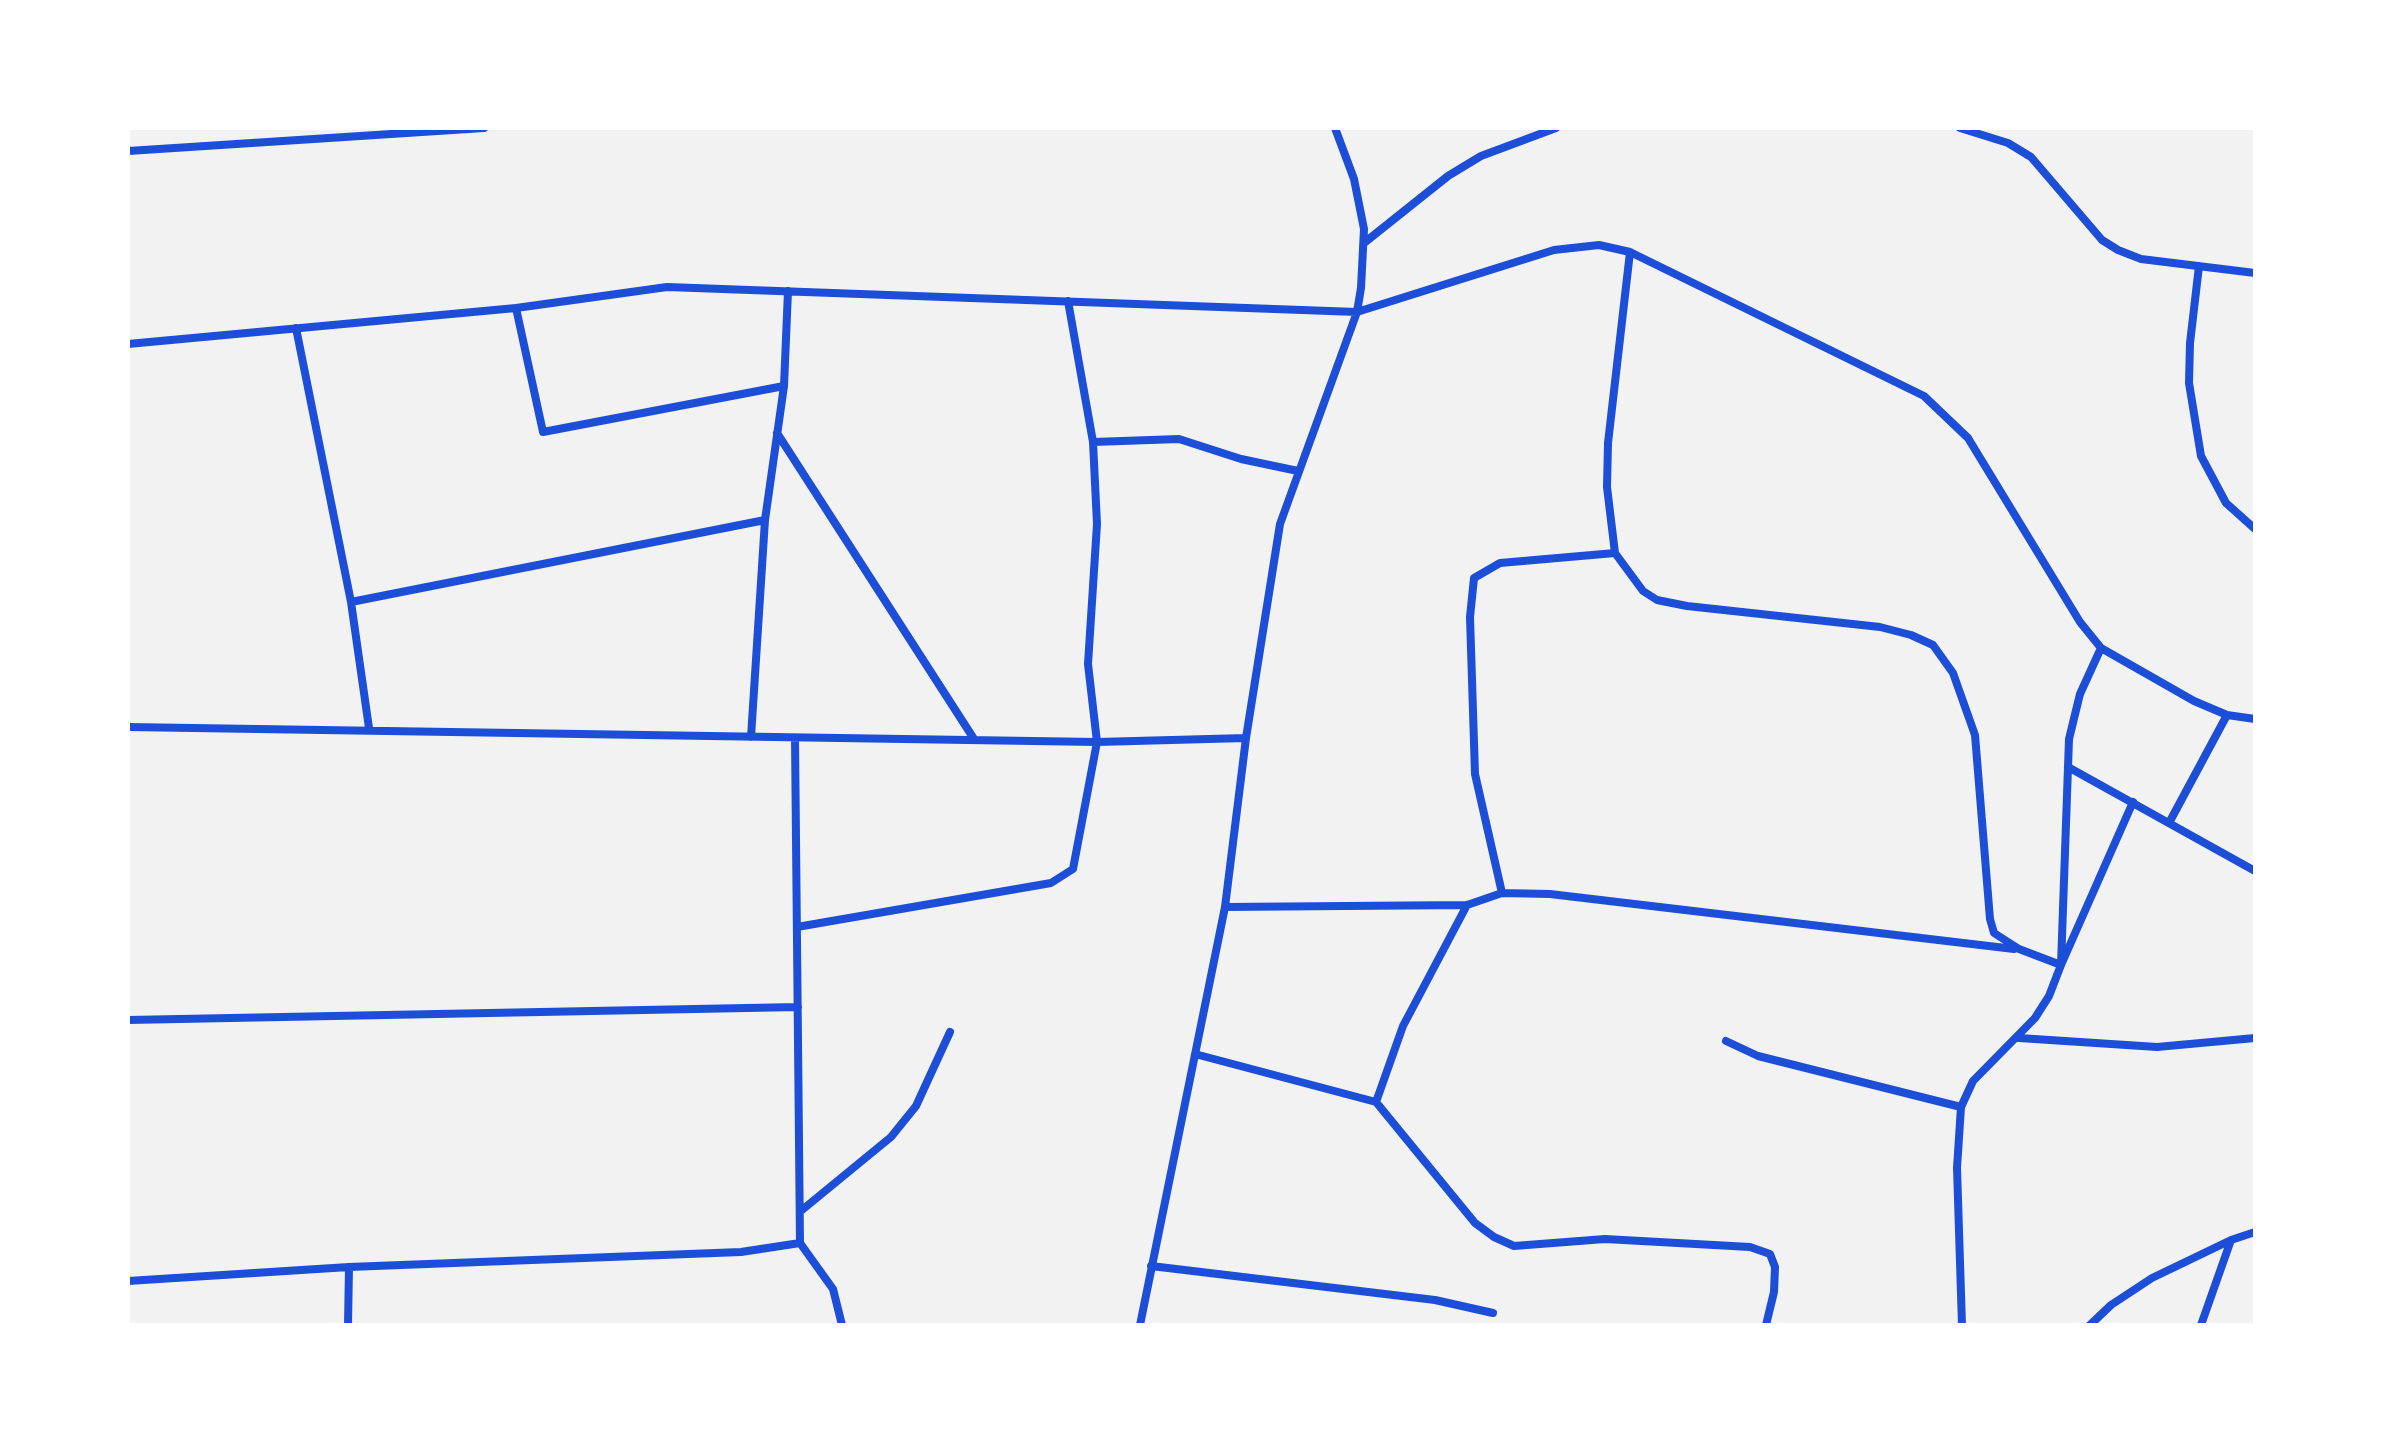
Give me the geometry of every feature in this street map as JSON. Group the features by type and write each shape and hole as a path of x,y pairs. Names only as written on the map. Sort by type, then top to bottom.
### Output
{"street":[{"path":"128,151 484,128"},
{"path":"1140,1325 1225,907 1246,738 1280,524 1357,312 1364,243 1354,179 1335,128"},
{"path":"1364,243 1448,176 1481,156 1556,128"},
{"path":"1960,128 2008,143 2031,157 2102,240 2118,250 2141,259 2255,273"},
{"path":"128,344 516,308 667,287 1357,312 1554,250 1599,245 1630,252 1924,396 1968,438 2080,622 2101,648 2227,715 2255,719"},
{"path":"1630,252 1608,443 1607,487 1615,553 1643,591 1657,600 1741,614 1880,627 1933,645 1959,687 1975,735 1990,919 1994,933 2019,949 2061,965"},
{"path":"2199,266 2190,343 2189,383 2201,456 2226,503 2255,529"},
{"path":"751,737 765,520 784,386 788,291"},
{"path":"797,927 1051,883 1073,869 1097,742 1088,664 1097,524 1093,442 1068,301"},
{"path":"516,308 543,432 784,386"},
{"path":"296,328 351,602 369,728"},
{"path":"777,432 974,739"},
{"path":"1093,442 1179,439 1241,459 1298,471"},
{"path":"351,602 765,520"},
{"path":"1502,893 1475,774 1470,617 1474,578 1500,563 1615,553"},
{"path":"2061,965 2069,739 2080,694 2101,648"},
{"path":"2169,823 2227,715"},
{"path":"128,727 369,728 1097,742 1246,738"},
{"path":"795,738 800,1243 833,1289 842,1325"},
{"path":"2068,767 2255,871"},
{"path":"1962,1325 1957,1168 1961,1107 1980,1073 2002,1049 2019,1038 2049,996 2133,802"},
{"path":"1225,907 1467,905 1502,893 1624,900 2019,949"},
{"path":"1376,1102 1403,1026 1467,905"},
{"path":"128,1020 798,1007"},
{"path":"802,1210 891,1137 916,1106 950,1032"},
{"path":"2019,1038 2157,1047 2255,1038"},
{"path":"1726,1041 1758,1056 1961,1107"},
{"path":"1195,1054 1376,1102 1475,1223 1494,1237 1514,1246 1605,1239 1750,1247 1770,1254 1775,1267 1774,1292 1766,1325"},
{"path":"2090,1325 2111,1305 2152,1278 2231,1240 2255,1232"},
{"path":"2201,1325 2231,1240"},
{"path":"128,1281 349,1267 741,1252 800,1243"},
{"path":"1151,1266 1435,1300 1493,1313"},
{"path":"348,1325 349,1267"}]}
